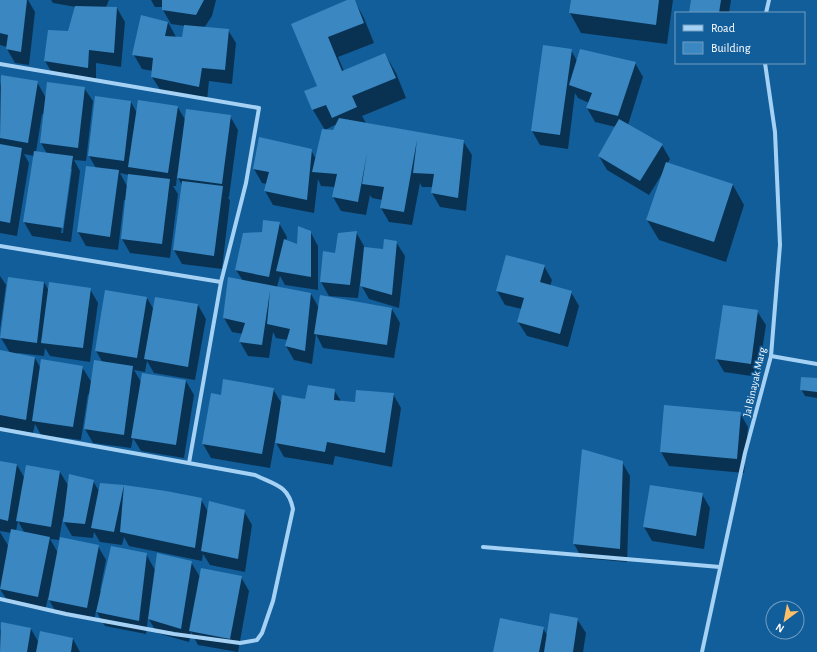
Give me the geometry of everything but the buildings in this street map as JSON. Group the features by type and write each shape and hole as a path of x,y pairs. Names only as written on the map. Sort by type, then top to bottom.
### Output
{"street":[{"path":"766,12 769,0"},
{"path":"0,64 259,108 246,183 221,282 190,463"},
{"name":"Jal Binayak Marg","path":"702,652 745,453 771,356 780,245 775,132 765,64"},
{"path":"0,246 221,282"},
{"path":"771,356 817,364"},
{"path":"0,429 255,475 286,490 291,499 293,509 273,602 262,633 257,640 240,644 174,634 66,614 0,599"},
{"path":"484,547 720,567"}]}
